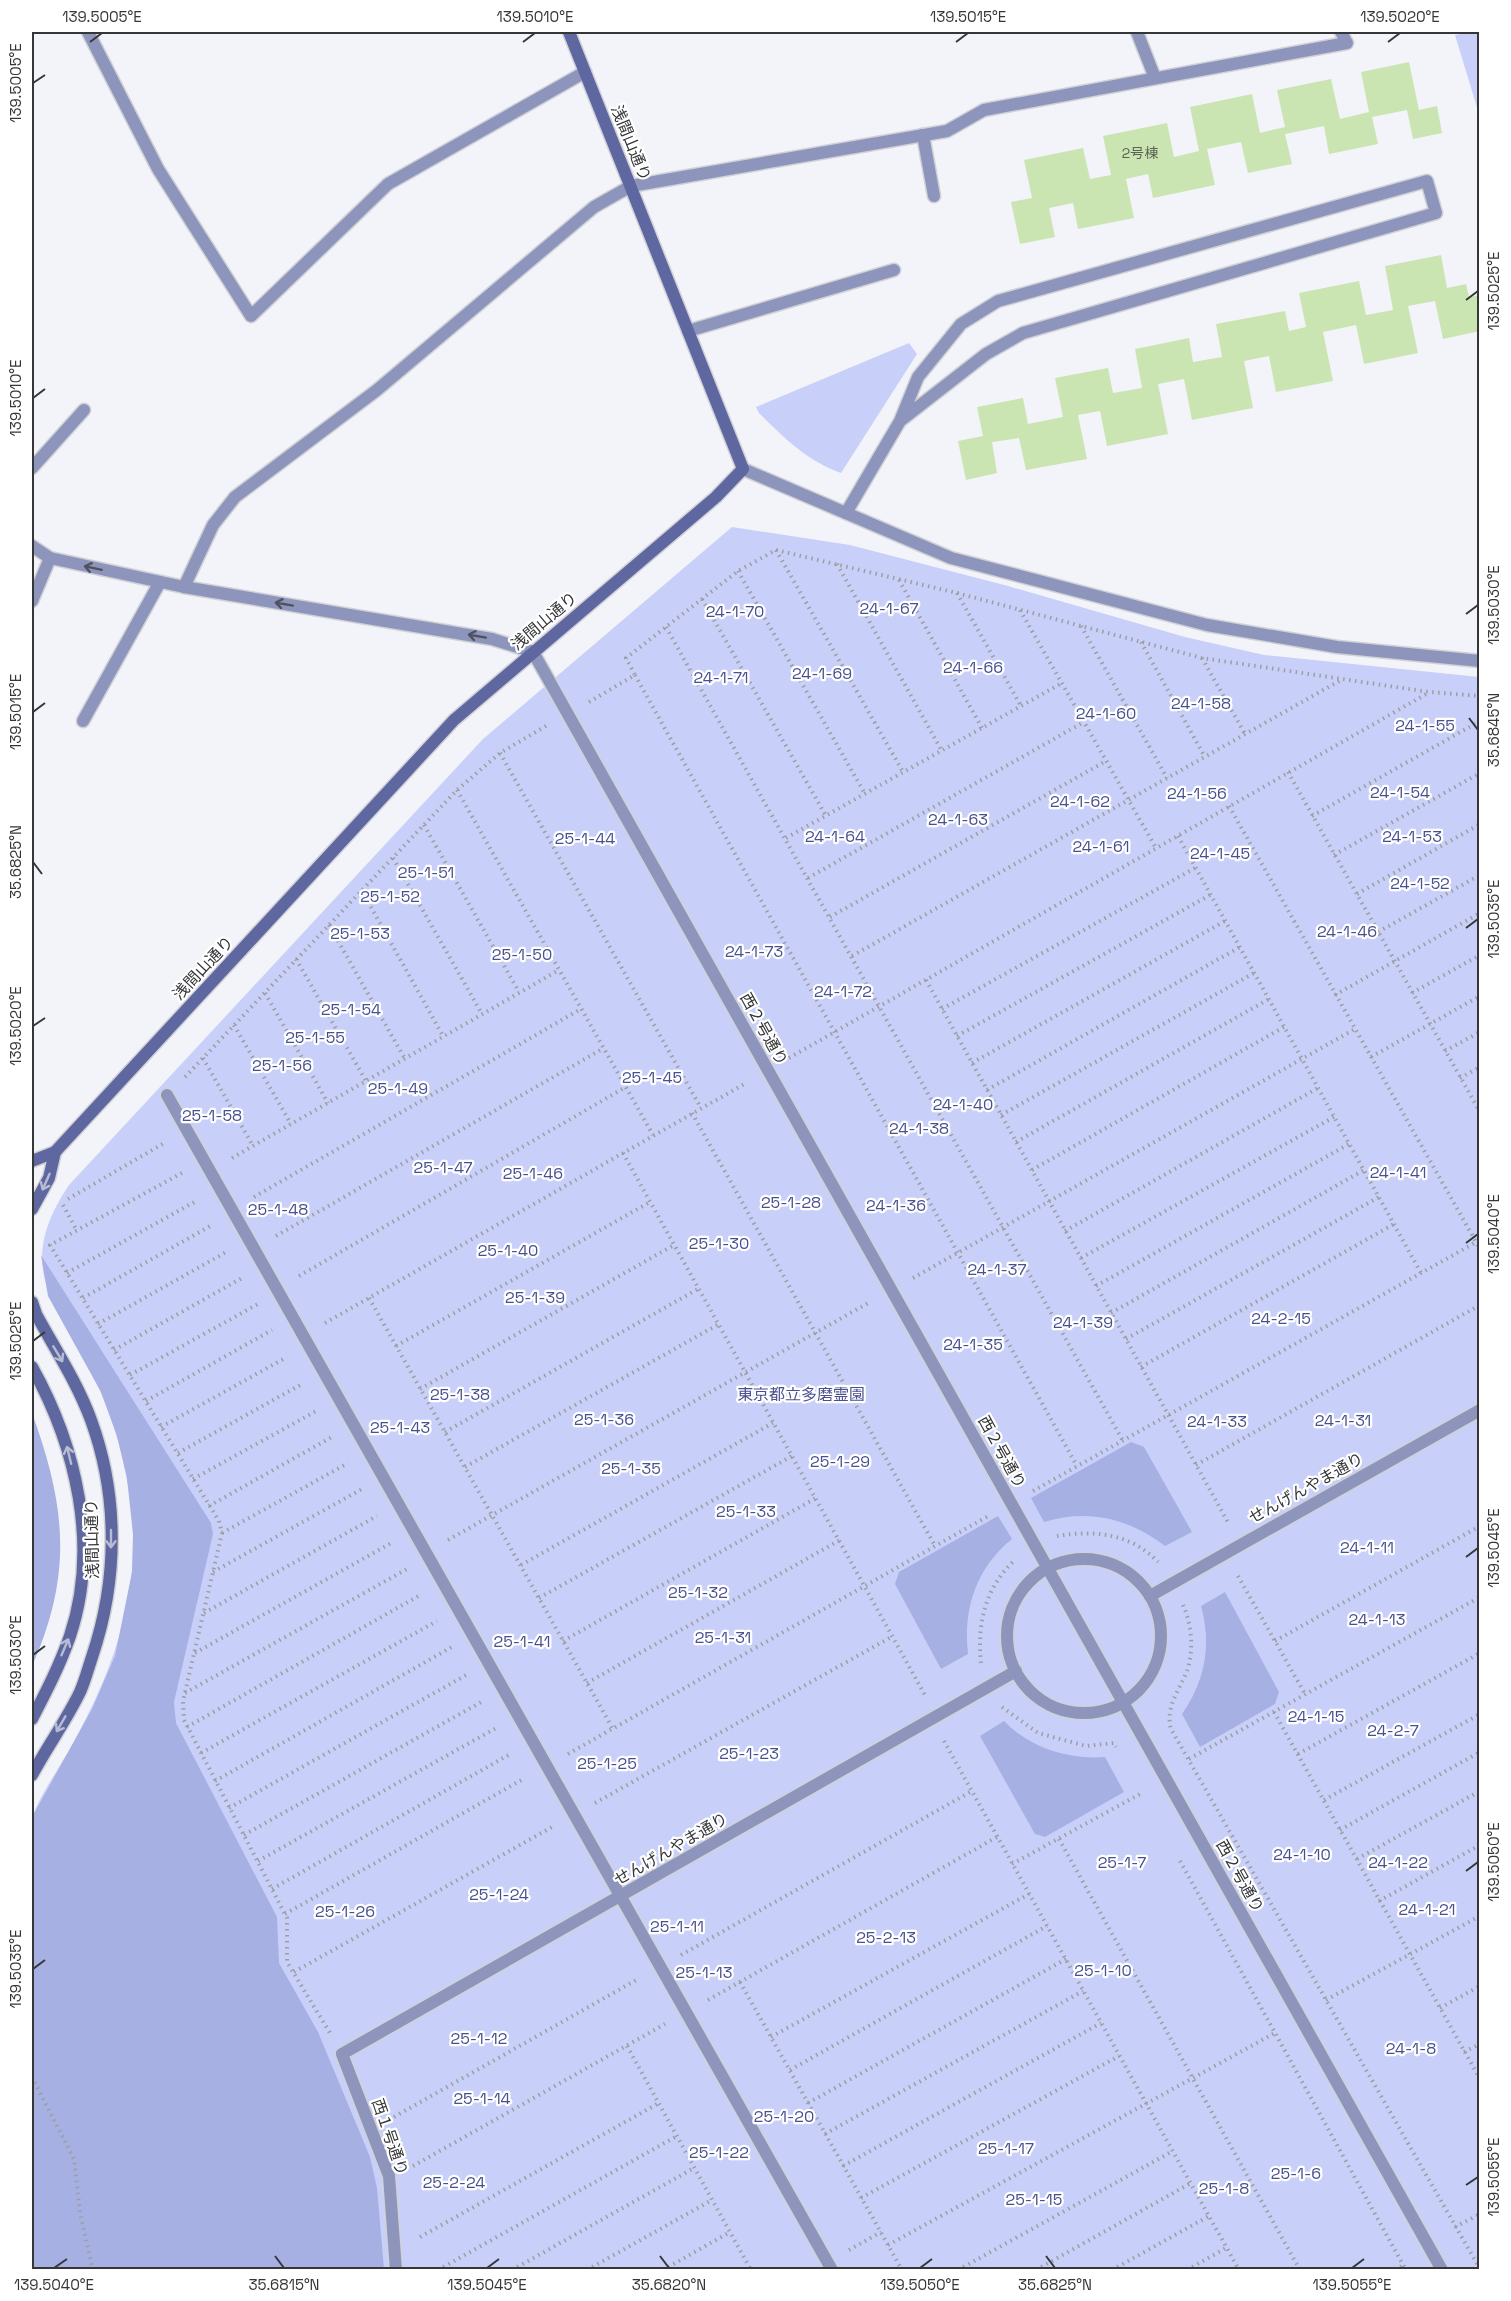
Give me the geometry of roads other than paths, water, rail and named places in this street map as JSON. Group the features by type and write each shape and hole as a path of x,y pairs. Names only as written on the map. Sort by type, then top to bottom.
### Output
{"street":[{"path":"87,32 158,170 251,316 388,184 585,72"},
{"name":"浅間山通り","path":"32,1161 55,1152 453,720 716,497 743,469 569,32"},
{"path":"1137,32 1155,78"},
{"path":"184,587 213,525 235,497 378,390 594,207 631,186 947,131 984,110 1347,43 1341,32"},
{"path":"923,135 934,196"},
{"path":"846,513 900,421 918,377 961,324 998,302 1427,181 1436,213 1023,333 986,354 900,421"},
{"path":"688,331 894,270"},
{"path":"32,468 84,410"},
{"path":"743,469 951,558 1207,625 1337,647 1479,661"},
{"path":"32,546 50,558 160,582 492,639 533,652"},
{"path":"32,601 50,558"},
{"path":"83,721 160,582"},
{"name":"西２号通り","path":"533,652 1442,2270"},
{"path":"167,1095 832,2270"},
{"name":"浅間山通り","path":"32,1209 49,1178 55,1152"},
{"name":"浅間山通り","path":"32,1302 36,1314 75,1382 91,1420 104,1464 111,1514 111,1572 102,1628 81,1691 32,1775"},
{"name":"浅間山通り","path":"32,1367 48,1396 67,1445 79,1495 83,1544 81,1586 70,1635 32,1719"},
{"name":"せんげんやま通り","path":"1150,1596 1479,1410"},
{"path":"1070,1560 1092,1560 1114,1565 1134,1578 1150,1596 1159,1617 1161,1642 1156,1666 1143,1686 1124,1702 1101,1712 1068,1711 1052,1706 1031,1692 1016,1671 1008,1649 1008,1625 1015,1602 1029,1582 1048,1568 1070,1560"},
{"name":"せんげんやま通り","path":"342,2054 1016,1671"},
{"name":"西１号通り","path":"342,2054 389,2176 396,2270"}],"park label":[{"name":"24-1-67","path":"889,608"},
{"name":"24-1-70","path":"735,611"},
{"name":"24-1-66","path":"973,667"},
{"name":"24-1-69","path":"822,673"},
{"name":"24-1-71","path":"721,677"},
{"name":"24-1-58","path":"1201,703"},
{"name":"24-1-60","path":"1106,713"},
{"name":"24-1-55","path":"1425,725"},
{"name":"24-1-54","path":"1400,792"},
{"name":"24-1-56","path":"1197,793"},
{"name":"24-1-62","path":"1080,801"},
{"name":"24-1-63","path":"958,819"},
{"name":"24-1-64","path":"835,836"},
{"name":"24-1-53","path":"1412,836"},
{"name":"25-1-44","path":"585,838"},
{"name":"24-1-61","path":"1101,846"},
{"name":"24-1-45","path":"1220,853"},
{"name":"25-1-51","path":"426,872"},
{"name":"24-1-52","path":"1420,883"},
{"name":"25-1-52","path":"390,896"},
{"name":"24-1-46","path":"1347,931"},
{"name":"25-1-53","path":"360,933"},
{"name":"24-1-73","path":"754,951"},
{"name":"25-1-50","path":"522,954"},
{"name":"24-1-72","path":"843,991"},
{"name":"25-1-54","path":"351,1009"},
{"name":"25-1-55","path":"315,1037"},
{"name":"25-1-56","path":"282,1065"},
{"name":"25-1-45","path":"652,1077"},
{"name":"25-1-49","path":"398,1088"},
{"name":"24-1-40","path":"963,1104"},
{"name":"25-1-58","path":"212,1115"},
{"name":"24-1-38","path":"919,1128"},
{"name":"25-1-47","path":"443,1167"},
{"name":"24-1-41","path":"1398,1172"},
{"name":"25-1-46","path":"533,1173"},
{"name":"25-1-28","path":"791,1202"},
{"name":"24-1-36","path":"896,1205"},
{"name":"25-1-48","path":"278,1209"},
{"name":"25-1-30","path":"719,1243"},
{"name":"25-1-40","path":"508,1250"},
{"name":"24-1-37","path":"997,1269"},
{"name":"25-1-39","path":"535,1297"},
{"name":"24-2-15","path":"1281,1318"},
{"name":"24-1-39","path":"1083,1322"},
{"name":"24-1-35","path":"973,1344"},
{"name":"25-1-38","path":"460,1394"},
{"name":"東京都立多磨霊園","path":"801,1394"},
{"name":"25-1-36","path":"604,1419"},
{"name":"24-1-31","path":"1343,1420"},
{"name":"24-1-33","path":"1217,1421"},
{"name":"25-1-43","path":"400,1427"},
{"name":"25-1-29","path":"840,1461"},
{"name":"25-1-35","path":"631,1468"},
{"name":"25-1-33","path":"746,1511"},
{"name":"24-1-11","path":"1367,1547"},
{"name":"25-1-32","path":"698,1592"},
{"name":"24-1-13","path":"1377,1619"},
{"name":"25-1-31","path":"723,1637"},
{"name":"25-1-41","path":"522,1641"},
{"name":"24-1-15","path":"1316,1716"},
{"name":"24-2-7","path":"1393,1730"},
{"name":"25-1-23","path":"749,1753"},
{"name":"25-1-25","path":"607,1763"},
{"name":"24-1-10","path":"1302,1854"},
{"name":"25-1-7","path":"1122,1862"},
{"name":"24-1-22","path":"1398,1862"},
{"name":"25-1-24","path":"499,1894"},
{"name":"24-1-21","path":"1427,1909"},
{"name":"25-1-26","path":"345,1911"},
{"name":"25-1-11","path":"677,1926"},
{"name":"25-2-13","path":"886,1937"},
{"name":"25-1-10","path":"1103,1970"},
{"name":"25-1-13","path":"704,1972"},
{"name":"25-1-12","path":"479,2038"},
{"name":"24-1-8","path":"1411,2048"},
{"name":"25-1-14","path":"482,2098"},
{"name":"25-1-20","path":"784,2116"},
{"name":"25-1-17","path":"1006,2148"},
{"name":"25-1-22","path":"719,2152"},
{"name":"25-1-6","path":"1296,2173"},
{"name":"25-2-24","path":"454,2182"},
{"name":"25-1-8","path":"1224,2188"},
{"name":"25-1-15","path":"1034,2199"}]}
